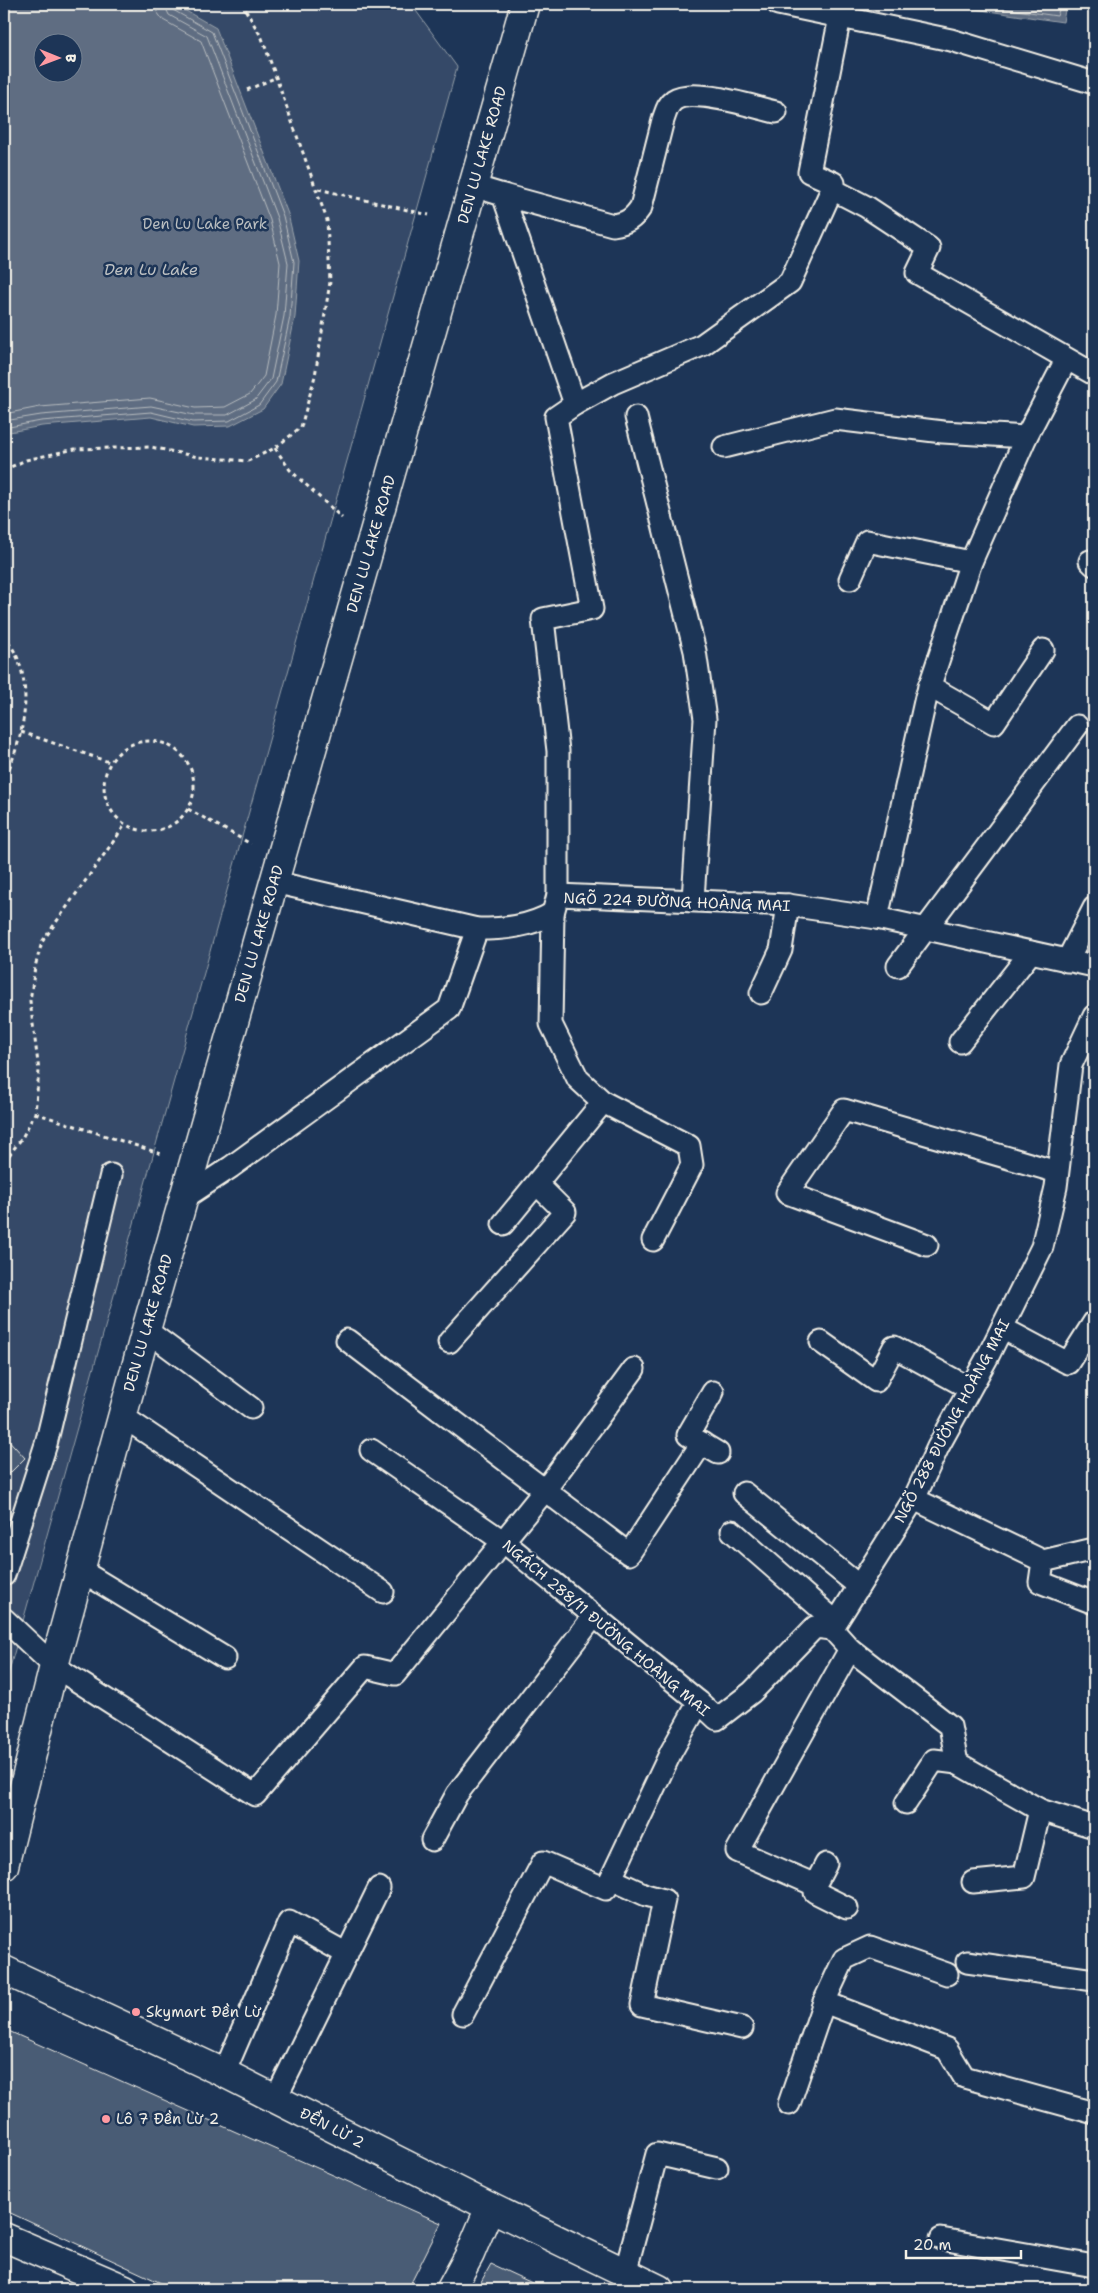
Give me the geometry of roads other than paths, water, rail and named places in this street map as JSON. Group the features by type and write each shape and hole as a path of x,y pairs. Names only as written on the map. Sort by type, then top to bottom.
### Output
{"street":[{"name":"DEN LU LAKE ROAD","path":"4,1866 54,1666 146,1330 525,4"},
{"name":"ĐỀN LỪ 2","path":"4,1970 224,2073 490,2207 659,2289"},
{"path":"451,2289 470,2254 490,2207"},
{"path":"4,2237 125,2289"}],"lane":[{"path":"778,4 952,40 1094,83"},
{"path":"653,1240 692,1165 689,1146 603,1102 578,1079 551,1024 558,751 542,619 592,608 556,417 613,383 702,345 790,282 834,184 809,172 840,17"},
{"path":"473,186 613,225 625,223 634,217 641,207 663,120 667,107 673,101 691,95 776,112"},
{"path":"832,190 867,207 929,248 917,273 1066,360 1092,373 1094,369"},
{"path":"503,195 575,404"},
{"path":"877,918 929,686 970,562 1026,437 1066,360"},
{"path":"636,418 695,651 705,719 693,900"},
{"path":"724,447 835,419 943,432 1026,437"},
{"path":"850,579 867,540 970,562"},
{"path":"929,686 994,722 1043,650"},
{"path":"898,966 1077,726"},
{"name":"NGÕ 224 ĐƯỜNG HOÀNG MAI","path":"274,882 477,929 506,929 540,920 555,904 693,900 788,905 877,918 1094,966"},
{"path":"761,993 781,950 788,905"},
{"path":"1067,961 1094,908"},
{"path":"184,1198 232,1167 449,1009 477,929"},
{"path":"960,1042 1031,952"},
{"name":"NGÕ 288 ĐƯỜNG HOÀNG MAI","path":"834,1626 914,1499 938,1447 1002,1328 1042,1247 1057,1172 1071,1065 1094,1018"},
{"path":"502,1224 603,1102"},
{"path":"927,1245 787,1193 844,1110 1057,1172"},
{"path":"4,1574 46,1444 111,1175"},
{"path":"449,1342 566,1212 536,1184"},
{"path":"1002,1328 1068,1363 1094,1322"},
{"path":"146,1330 251,1408"},
{"path":"347,1340 629,1554 710,1448 688,1435 713,1392"},
{"path":"821,1342 876,1381 894,1347 969,1388"},
{"path":"4,1619 54,1666 255,1795 365,1668 396,1674 545,1490 634,1369"},
{"path":"122,1416 384,1592"},
{"name":"NGÁCH 288/11 ĐƯỜNG HOÀNG MAI","path":"371,1450 504,1542 699,1702 717,1719 752,1692 815,1627 834,1626"},
{"path":"744,1492 859,1586"},
{"path":"914,1499 1043,1562 1094,1549"},
{"path":"732,1531 834,1626 850,1649 950,1726 957,1763"},
{"path":"1043,1562 1040,1582 1094,1603"},
{"path":"80,1570 226,1658"},
{"path":"432,1840 457,1794 594,1616"},
{"path":"815,1885 737,1851 850,1649"},
{"path":"462,2014 543,1862 606,1889 671,1752 699,1702"},
{"path":"906,1803 934,1760 957,1763 1040,1810 1094,1828"},
{"path":"973,1882 1024,1877 1040,1810"},
{"path":"826,1864 815,1885 816,1892 847,1908"},
{"path":"612,1879 646,1896 664,1900 642,2005 742,2028"},
{"path":"275,2100 379,1888"},
{"path":"224,2073 289,1922 347,1954"},
{"path":"789,2104 824,2002 844,1959 870,1947 946,1974"},
{"path":"967,1962 1094,1980"},
{"path":"824,2002 947,2049 964,2077 1094,2113"},
{"path":"625,2273 657,2154 717,2168"},
{"path":"941,2239 1094,2266"}],"water":[{"name":"Den Lu Lake","path":"4,4 161,4 179,7 216,28 288,214 299,261 295,317 281,384 263,409 230,426 193,427 151,417 42,426 4,433"},
{"path":"940,4 1066,4 1063,22"}],"place":[{"name":"Skymart Đền Lừ","path":"136,2012"},
{"name":"Lô 7 Đền Lừ 2","path":"106,2119"}],"park label":[{"name":"Den Lu Lake Park","path":"205,224"}]}
